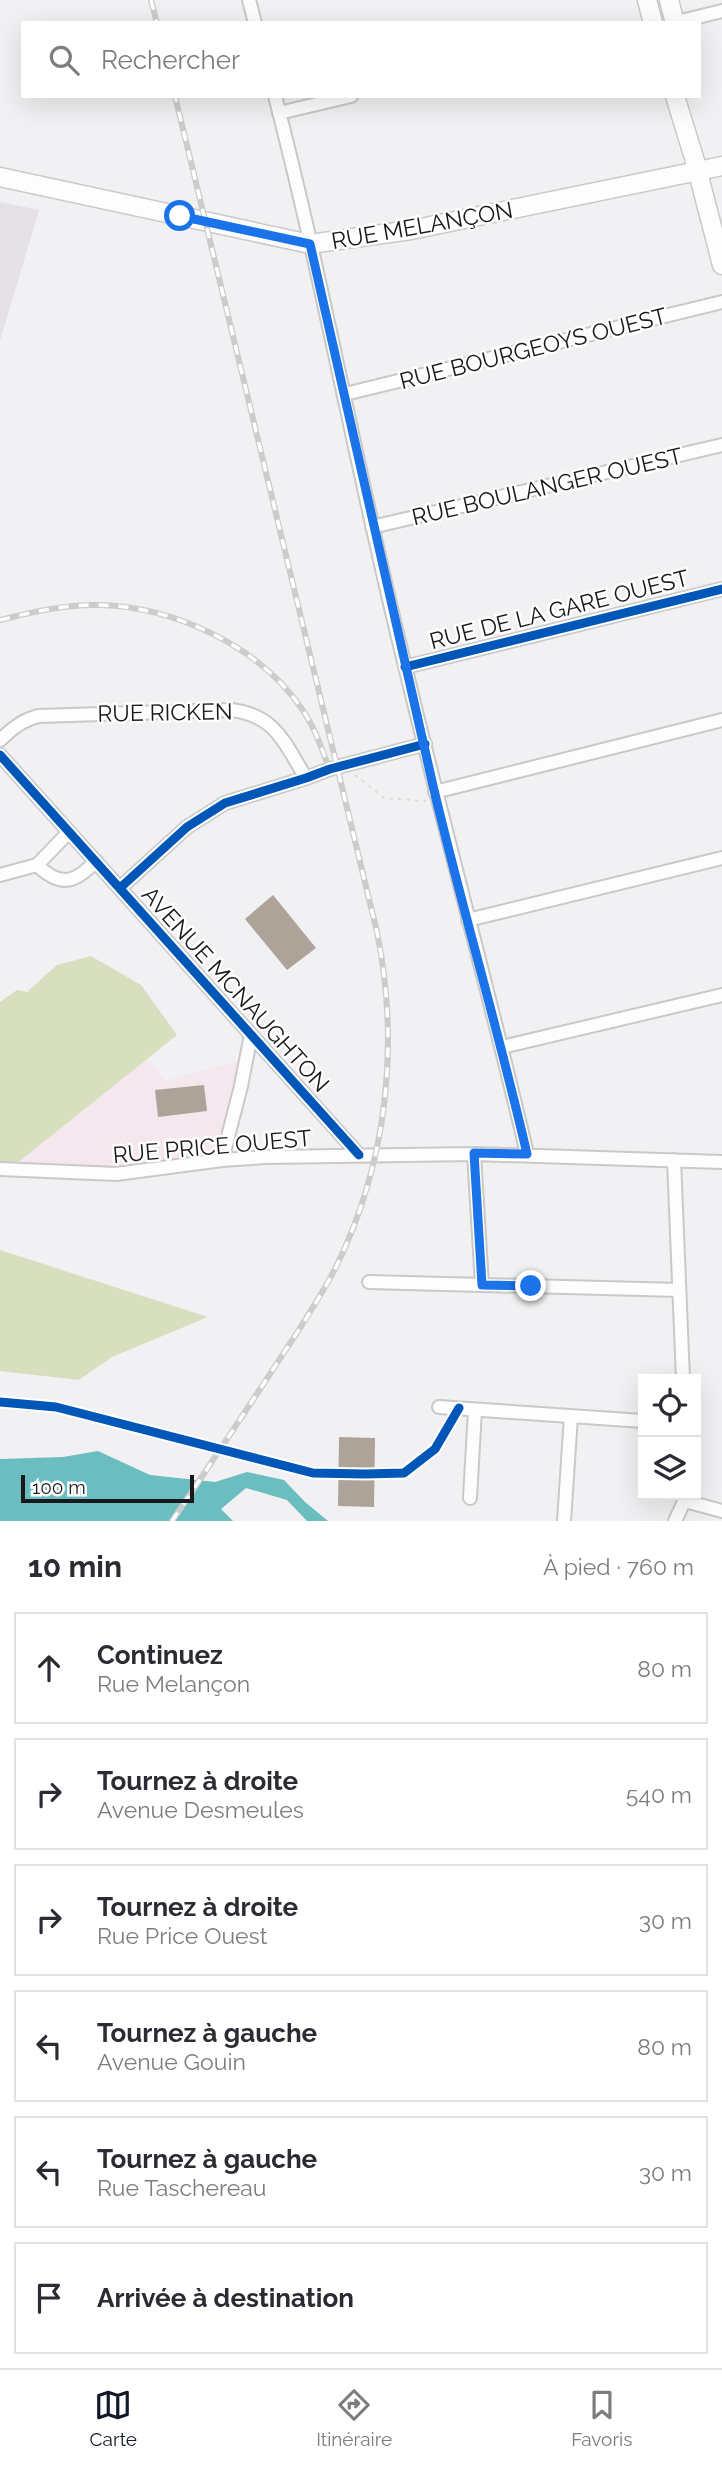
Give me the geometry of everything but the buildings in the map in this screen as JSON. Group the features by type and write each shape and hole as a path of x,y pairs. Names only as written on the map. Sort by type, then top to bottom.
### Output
{"street":[{"path":"249,0 254,21"},
{"path":"647,0 652,21"},
{"path":"669,0 674,21"},
{"path":"682,21 722,11"},
{"path":"275,98 405,667 527,1154"},
{"path":"279,113 343,98"},
{"path":"676,98 722,265"},
{"path":"685,98 696,166"},
{"name":"RUE MELANÇON","path":"0,177 310,244 411,230 696,166 722,166"},
{"name":"RUE BOURGEOYS OUEST","path":"345,394 722,302"},
{"name":"RUE BOULANGER OUEST","path":"372,527 722,445"},
{"name":"RUE DE LA GARE OUEST","path":"405,667 722,589"},
{"name":"RUE RICKEN","path":"0,740 12,728 38,716 231,710 249,712 277,730 306,778"},
{"path":"436,797 722,720"},
{"path":"120,888 187,827 225,803 342,765 425,744"},
{"name":"AVENUE MCNAUGHTON","path":"0,755 359,1155"},
{"path":"0,874 37,865 69,832"},
{"path":"468,920 722,858"},
{"path":"37,865 49,876 62,882 78,877 96,861"},
{"path":"502,1047 722,995"},
{"name":"AVENUE MCNAUGHTON","path":"222,1160 251,1035"},
{"path":"474,1153 482,1285"},
{"name":"RUE PRICE OUEST","path":"0,1169 116,1174 222,1160 474,1153 722,1162"},
{"path":"674,1160 683,1374"},
{"path":"369,1282 679,1290"},
{"path":"439,1407 638,1421"},
{"path":"470,1498 475,1410"},
{"path":"564,1521 571,1416"},
{"path":"676,1521 685,1500"},
{"path":"692,1500 722,1510"}],"path":[{"path":"342,765 384,798 436,797"}],"shaded area":[{"path":"0,202 39,210 0,341"},
{"path":"147,1059 165,1081 244,1059 218,1157 116,1170 16,1164"}],"green space":[{"path":"91,956 141,985 177,1035 16,1164 0,1163 0,1002 17,990 27,992 57,965"},
{"path":"0,1250 208,1317 112,1357 79,1380 0,1371"}],"water":[{"path":"98,1451 150,1475 215,1482 247,1472 284,1480 328,1521 307,1521 287,1500 246,1488 221,1509 233,1521 0,1521 0,1459 63,1457"}],"railway":[{"path":"151,0 156,21"},
{"path":"172,1521 297,1333 336,1267 367,1187 384,1103 388,1060 384,975 377,932 175,98"},
{"path":"0,620 62,607 100,605 157,613 213,634 263,666 284,687 311,724 330,772"}],"cycle path":[{"path":"405,667 722,589"},
{"path":"120,888 187,827 225,803 330,769 425,744"},
{"path":"0,755 359,1155"},
{"path":"0,1402 56,1407 313,1473 365,1474 404,1473 435,1449 459,1408"}],"route":[{"path":"180,216 310,244 405,667 527,1154 474,1153 482,1285 531,1286"}]}
